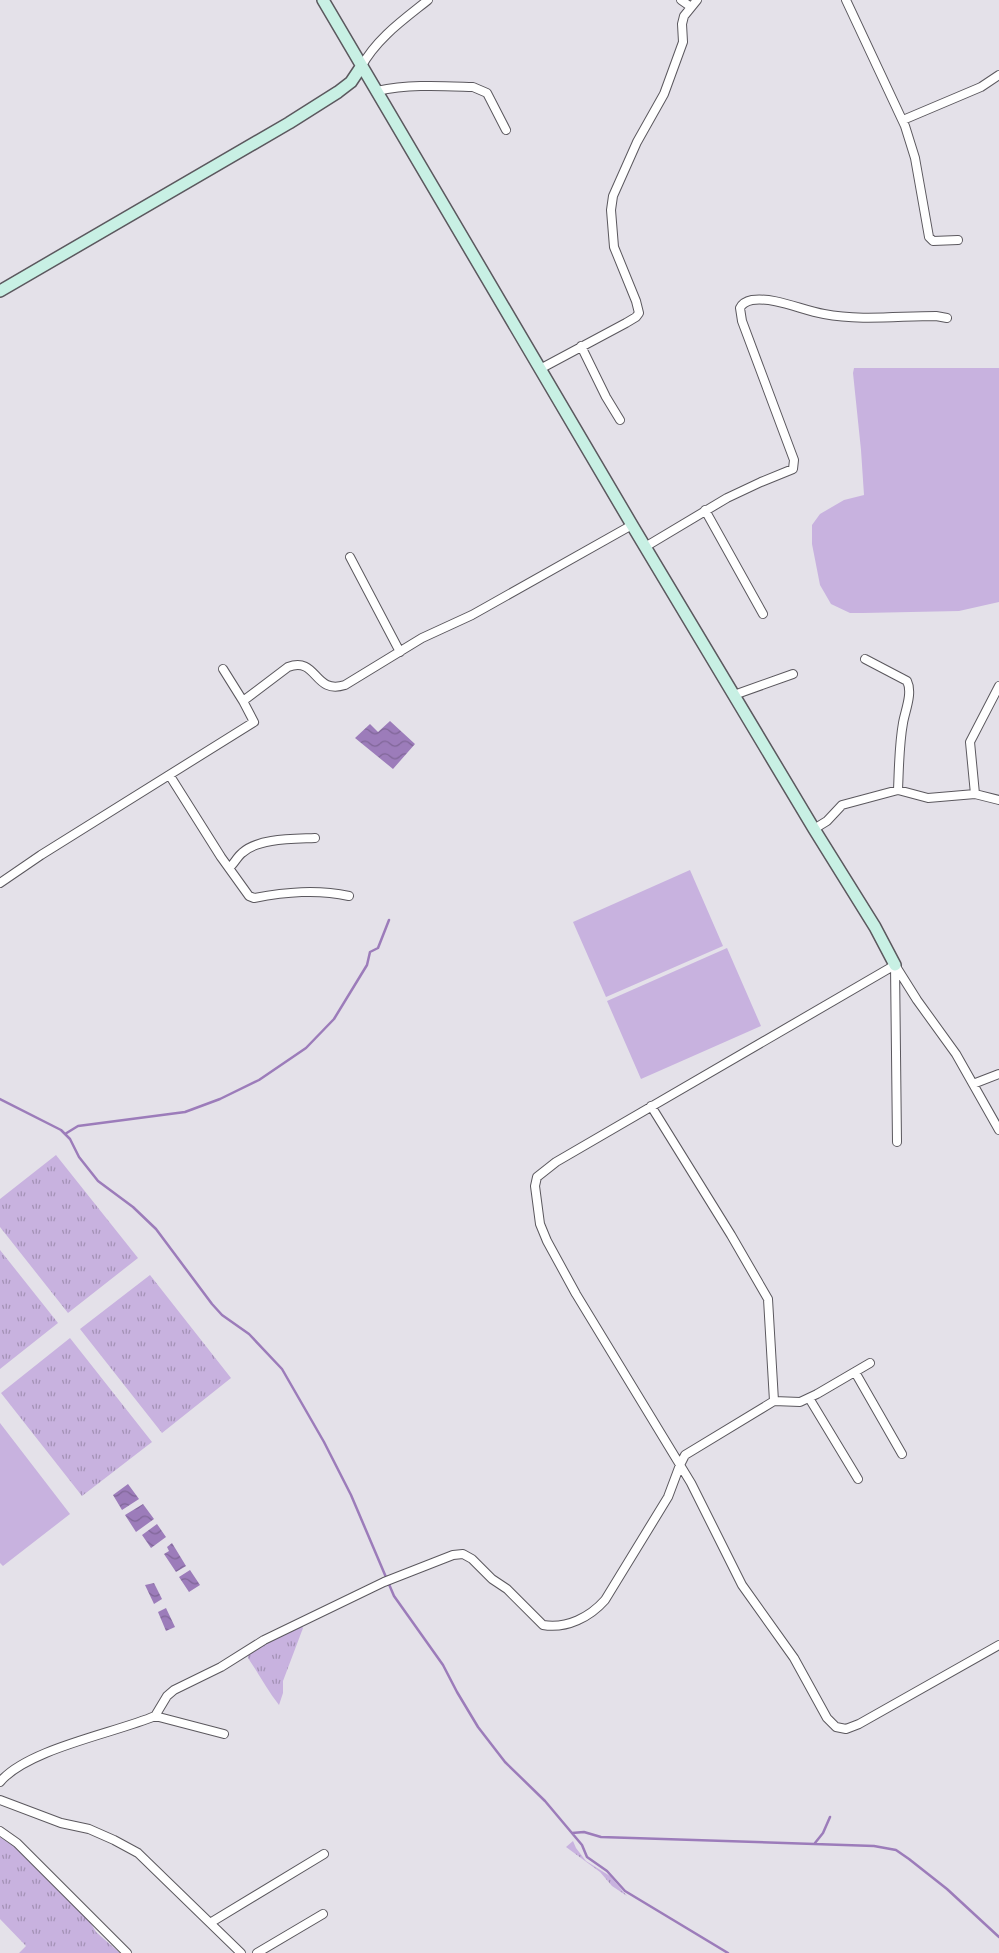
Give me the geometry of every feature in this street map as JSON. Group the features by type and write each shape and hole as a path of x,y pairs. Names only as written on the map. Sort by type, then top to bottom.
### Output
{"street":[{"path":"323,0 632,524 814,829 870,919 895,965 917,1000 956,1054 999,1130"},
{"path":"0,291 289,124 338,92 350,82 362,67 369,53 382,38 419,4 428,0"},
{"path":"681,0 691,7"},
{"path":"540,369 626,324 636,317 638,313 636,301 614,247 611,210 613,196 637,142 667,86 683,42 682,24 684,16 697,0"},
{"path":"846,0 903,120 915,158 929,237 933,241 958,240"},
{"path":"903,120 981,87 993,81 999,75"},
{"path":"377,91 398,86 421,85 474,87 481,89 486,93 506,130"},
{"path":"646,547 705,510 760,482 793,469 794,460 742,322 740,308 743,304 751,300 778,302 823,314 850,317 936,316 947,318"},
{"path":"581,346 606,397 620,420"},
{"path":"705,510 763,614"},
{"path":"243,701 288,666 296,664 308,667 323,683 337,687 345,685 422,638 472,615 632,524"},
{"path":"350,557 400,652"},
{"path":"866,660 907,681 909,686 907,708 903,722 898,790"},
{"path":"0,883 254,722 223,669"},
{"path":"734,695 793,674"},
{"path":"975,794 970,742 999,686"},
{"path":"170,776 246,894 254,898 308,892 331,892 349,896"},
{"path":"814,829 827,821 842,805 898,790 928,798 975,794 999,800"},
{"path":"229,868 243,852 250,848 274,840 315,838"},
{"path":"895,965 651,1106 543,1171 537,1177 535,1186 540,1224 547,1241 576,1294 691,1483 742,1585 794,1658 823,1710 836,1727 846,1729 859,1724 999,1645"},
{"path":"895,965 897,1142"},
{"path":"973,1084 999,1074"},
{"path":"651,1106 732,1235 768,1299 774,1401"},
{"path":"156,1716 167,1696 174,1690 221,1667 264,1640 298,1622 390,1580 453,1555 463,1554 472,1559 492,1579 507,1589 544,1625 552,1627 584,1618 596,1611 610,1592 668,1497 685,1455 774,1401 800,1402 870,1363"},
{"path":"855,1372 902,1454"},
{"path":"809,1398 858,1479"},
{"path":"0,1782 13,1768 23,1763 72,1743 156,1716 224,1734"},
{"path":"0,1800 61,1823 88,1829 138,1853 240,1953"},
{"path":"0,1831 17,1843 127,1953"},
{"path":"210,1923 324,1854"},
{"path":"257,1953 323,1914"}],"green space":[{"path":"854,368 999,368 999,602 959,611 863,613 850,613 831,604 820,585 812,544 812,525 820,514 844,500 864,495"},
{"path":"690,870 723,946 606,997 573,922"},
{"path":"727,948 761,1026 641,1079 607,1001"},
{"path":"56,1155 138,1258 68,1313 0,1227 0,1199"},
{"path":"0,1250 58,1323 0,1369"},
{"path":"150,1275 231,1378 162,1433 80,1329"},
{"path":"70,1338 152,1442 82,1496 1,1393"},
{"path":"0,1423 70,1514 3,1566 0,1563"},
{"path":"301,1624 303,1628 283,1681 283,1693 279,1705 248,1658 248,1655"},
{"path":"0,1837 15,1847 90,1922 96,1932 120,1953 19,1953 26,1946 0,1919"},
{"path":"573,1841 586,1861 610,1876 627,1896 612,1886 600,1872 566,1847"}],"water":[{"path":"390,721 415,744 393,769 355,738 370,724 378,732"},
{"path":"128,1484 139,1499 122,1510 113,1495"},
{"path":"143,1504 154,1519 136,1532 125,1515"},
{"path":"157,1524 166,1537 151,1548 142,1535"},
{"path":"172,1543 186,1566 176,1572 164,1554 169,1551 167,1547"},
{"path":"190,1570 200,1585 189,1592 179,1577"},
{"path":"154,1583 162,1599 154,1604 145,1585"},
{"path":"166,1608 175,1627 166,1631 158,1612"}],"waterway":[{"path":"65,1134 78,1126 185,1112 220,1099 259,1080 306,1048 334,1019 367,965 370,952 378,948 389,920"},
{"path":"0,1099 61,1130 70,1139 79,1157 98,1181 133,1207 156,1229 212,1304 222,1315 249,1334 282,1369 324,1442 351,1495 394,1596 443,1665 478,1727 505,1762 545,1801 582,1845 587,1857 607,1871 625,1891 728,1953"},
{"path":"815,1843 823,1833 830,1817"},
{"path":"572,1833 584,1832 601,1837 874,1846 896,1850 947,1889 999,1937"}]}
